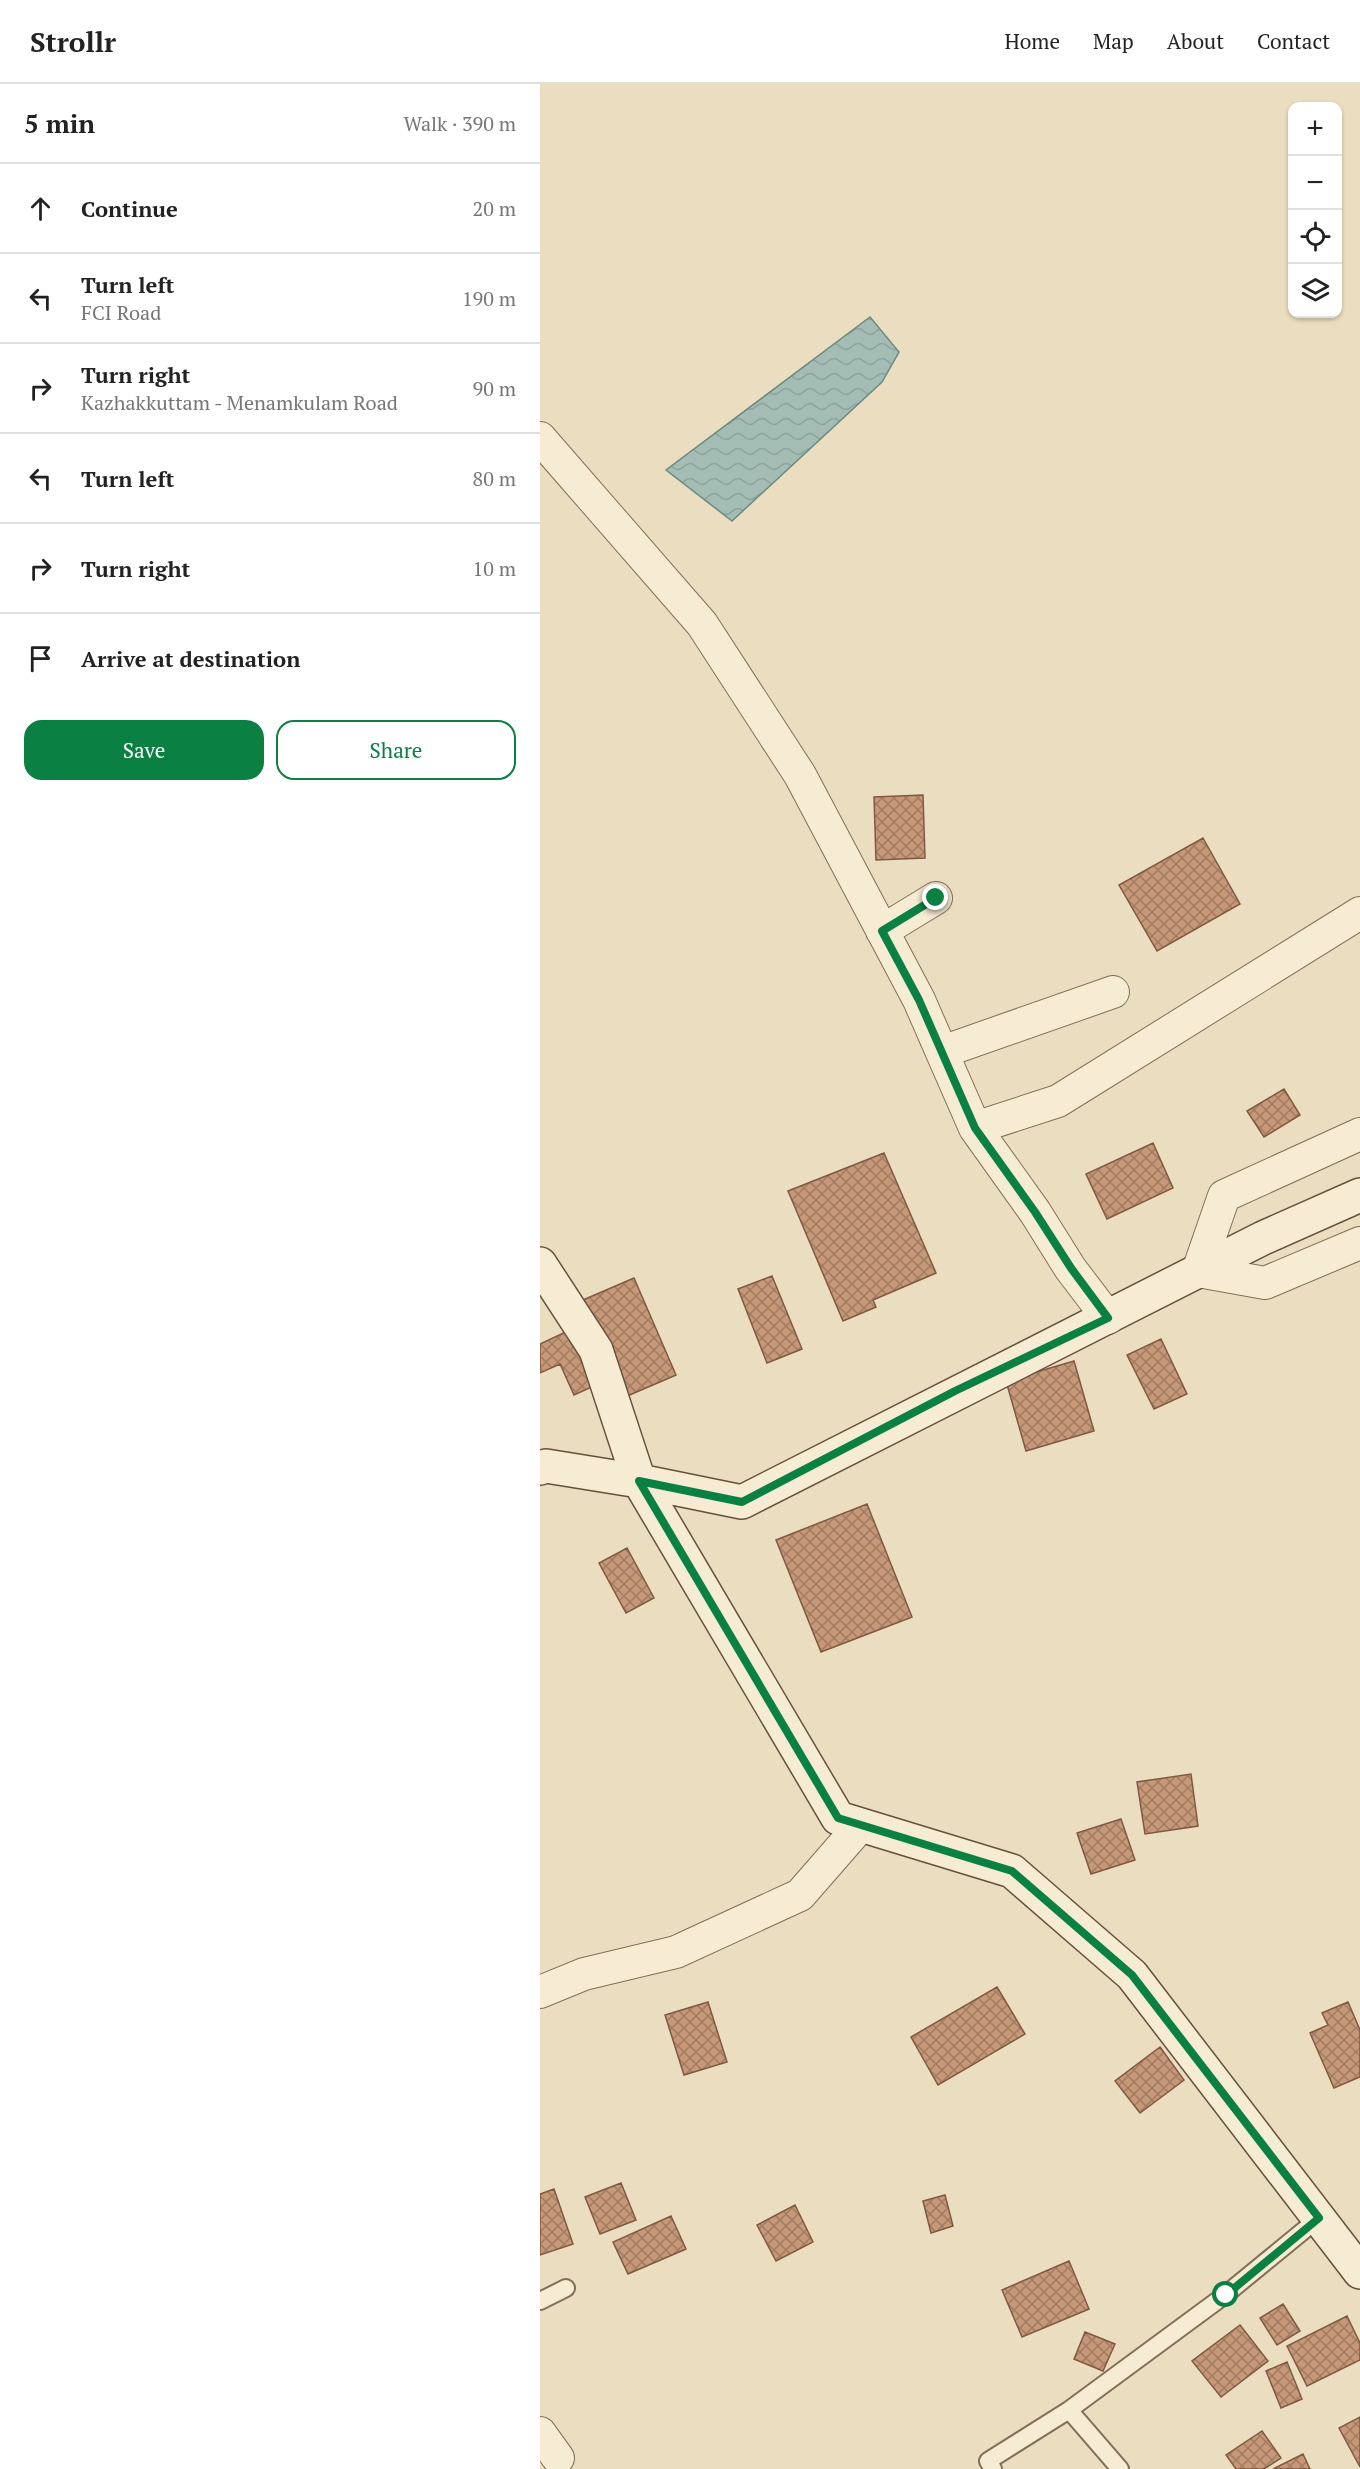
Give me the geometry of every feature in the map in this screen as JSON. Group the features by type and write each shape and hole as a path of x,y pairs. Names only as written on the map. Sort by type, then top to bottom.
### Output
{"street":[{"path":"540,438 702,624 800,775 919,1000 975,1128 1108,1318"},
{"path":"882,931 936,898"},
{"path":"975,1128 1058,1101 1360,913"},
{"path":"942,1052 1113,992"},
{"path":"1198,1271 1224,1196 1360,1134"},
{"path":"540,1468 546,1466 639,1481 742,1502 955,1391 1108,1318 1263,1238 1360,1195"},
{"path":"1198,1271 1265,1282 1360,1242"},
{"path":"540,1264 596,1350 639,1481 838,1818 1012,1871 1132,1975 1360,2272"},
{"path":"540,1992 584,1974 676,1952 800,1895 861,1825"},
{"path":"540,2433 558,2458"}],"lane":[{"path":"993,2469 988,2461 1069,2410 1226,2295 1319,2218"},
{"path":"540,2301 566,2288"},
{"path":"1069,2410 1120,2469"}],"water":[{"path":"870,317 899,352 882,382 732,521 666,470"}],"building":[{"path":"923,795 925,858 876,860 874,797"},
{"path":"1203,838 1240,904 1157,951 1119,885"},
{"path":"1284,1089 1300,1115 1264,1137 1247,1111"},
{"path":"1153,1143 1173,1188 1107,1219 1086,1174"},
{"path":"884,1153 936,1273 873,1300 876,1307 843,1321 788,1191"},
{"path":"772,1276 802,1349 767,1363 738,1289"},
{"path":"634,1278 676,1375 625,1397 583,1300"},
{"path":"576,1327 603,1382 574,1395 560,1364 540,1373 540,1344"},
{"path":"1161,1339 1187,1394 1154,1409 1127,1355"},
{"path":"1074,1361 1094,1431 1026,1451 1006,1381"},
{"path":"867,1504 912,1617 821,1652 776,1540"},
{"path":"627,1548 654,1598 626,1613 599,1563"},
{"path":"1191,1774 1198,1826 1145,1834 1137,1782"},
{"path":"1121,1819 1135,1860 1091,1874 1077,1833"},
{"path":"997,1987 1025,2034 938,2085 911,2037"},
{"path":"708,2002 727,2062 684,2075 665,2015"},
{"path":"1348,2002 1360,2030 1360,2077 1334,2088 1310,2033 1328,2025 1322,2013"},
{"path":"1160,2047 1184,2080 1140,2113 1115,2081"},
{"path":"621,2183 636,2220 600,2234 585,2197"},
{"path":"554,2189 573,2244 540,2255 540,2194"},
{"path":"945,2195 953,2226 931,2233 923,2201"},
{"path":"795,2205 813,2242 776,2261 757,2225"},
{"path":"671,2216 686,2249 628,2274 613,2242"},
{"path":"1069,2261 1089,2309 1022,2337 1002,2290"},
{"path":"1283,2304 1300,2331 1277,2345 1260,2318"},
{"path":"1347,2316 1360,2343 1360,2360 1307,2386 1287,2346"},
{"path":"1240,2325 1268,2361 1221,2397 1192,2361"},
{"path":"1085,2332 1115,2344 1103,2371 1074,2359"},
{"path":"1287,2362 1302,2399 1281,2408 1266,2371"},
{"path":"1360,2417 1360,2467 1339,2428"},
{"path":"1262,2431 1281,2458 1264,2469 1236,2469 1226,2455"},
{"path":"1303,2454 1310,2469 1273,2469"}],"route":[{"path":"936,898 882,931 919,1000 975,1128 1108,1318 955,1391 742,1502 639,1481 838,1818 1012,1871 1132,1975 1319,2218 1226,2295"}]}
